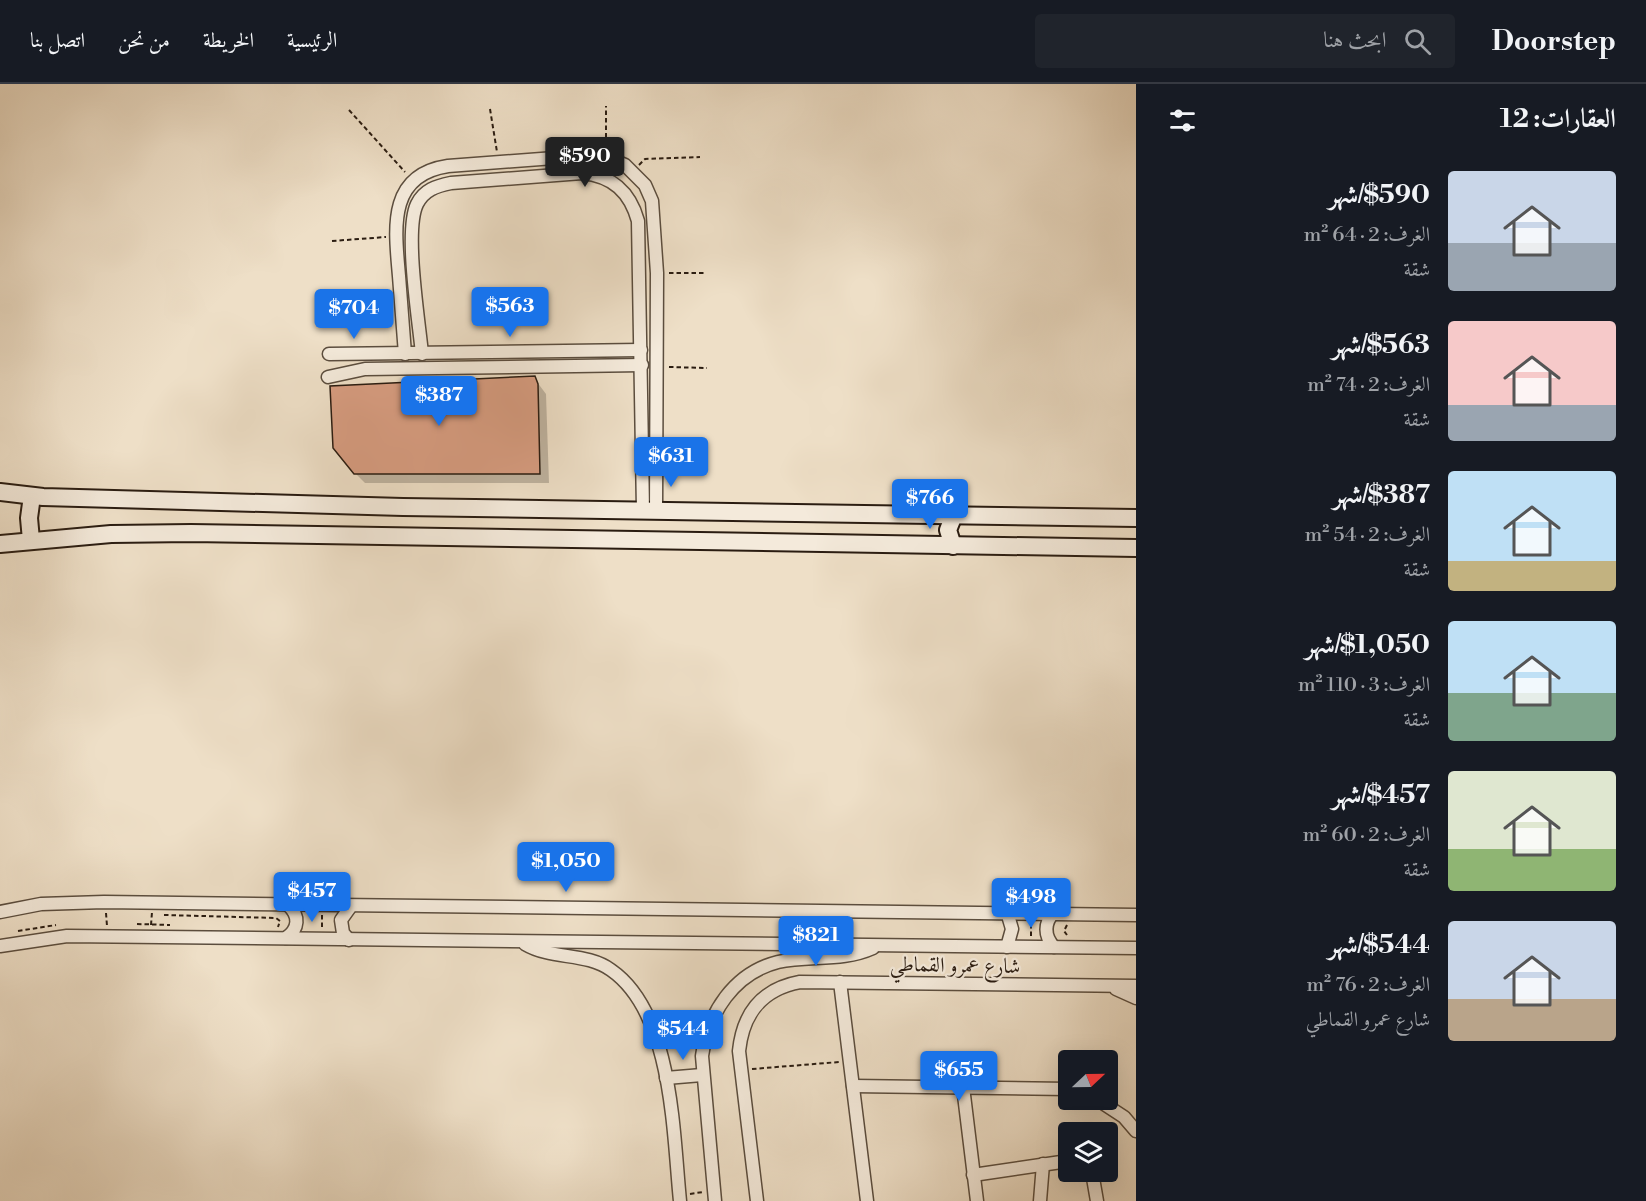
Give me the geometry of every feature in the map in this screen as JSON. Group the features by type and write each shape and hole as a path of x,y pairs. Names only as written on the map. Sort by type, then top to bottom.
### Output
{"street":[{"path":"405,354 395,236 397,209 403,194 413,180 429,169 582,156 606,157 634,172 645,185 652,201 657,273 656,444 650,510"},
{"path":"502,164 506,180"},
{"path":"422,354 412,236 414,213 424,194 436,186 582,173 603,176 621,187 634,208 638,221 642,446 650,510"},
{"path":"328,354 641,350"},
{"path":"379,355 379,369"},
{"path":"328,378 379,369 642,365"},
{"path":"642,446 656,444"},
{"path":"0,492 32,496 403,507 1136,518"},
{"path":"31,540 29,518 32,496"},
{"path":"901,514 909,532 905,545"},
{"path":"953,546 948,530 954,515"},
{"path":"0,544 111,534 191,533 1136,548"},
{"path":"0,912 41,904 105,908 152,903 1054,912 1136,915"},
{"path":"286,938 293,933 297,920 288,905"},
{"path":"349,940 340,925 344,912 351,906"},
{"path":"1007,912 1012,929 1007,947"},
{"path":"1054,912 1048,921 1046,932 1054,947"},
{"path":"0,946 107,930 151,930 349,940 1136,948"},
{"path":"521,942 546,954 592,961 619,977 636,998 650,1022 666,1078 680,1198"},
{"path":"715,1196 702,1075 704,1040 717,1009 738,983 779,962 852,956 878,945"},
{"name":"شارع عمرو القماطي","path":"757,1201 739,1051 743,1026 756,1004 768,992 783,985 800,982 1136,986"},
{"path":"840,982 867,1201"},
{"name":"شارع عمرو القماطي","path":"1110,987 1136,998"},
{"path":"666,1078 702,1075"},
{"path":"853,1086 1058,1089"},
{"path":"963,1087 977,1201"},
{"path":"1113,1110 1124,1117 1136,1131"},
{"path":"973,1175 1058,1162"},
{"path":"1040,1201 1043,1164"},
{"path":"1092,1182 1097,1201"}],"path":[{"path":"606,106 606,157"},
{"path":"349,110 413,180"},
{"path":"490,110 502,164"},
{"path":"634,172 645,159 700,157"},
{"path":"332,241 395,236"},
{"path":"657,273 706,273"},
{"path":"657,367 707,368"},
{"path":"151,930 152,903"},
{"path":"322,906 322,939"},
{"path":"96,915 105,908"},
{"path":"105,908 107,930 118,924"},
{"path":"1031,912 1031,946"},
{"path":"163,915 276,918 280,923 275,928"},
{"path":"129,924 151,930 174,925"},
{"path":"1068,936 1064,928 1070,924"},
{"path":"16,931 60,925"},
{"path":"740,1070 850,1061"},
{"path":"680,1198 715,1196"}],"building":[{"path":"535,376 538,384 540,474 354,474 333,448 330,386"}]}
